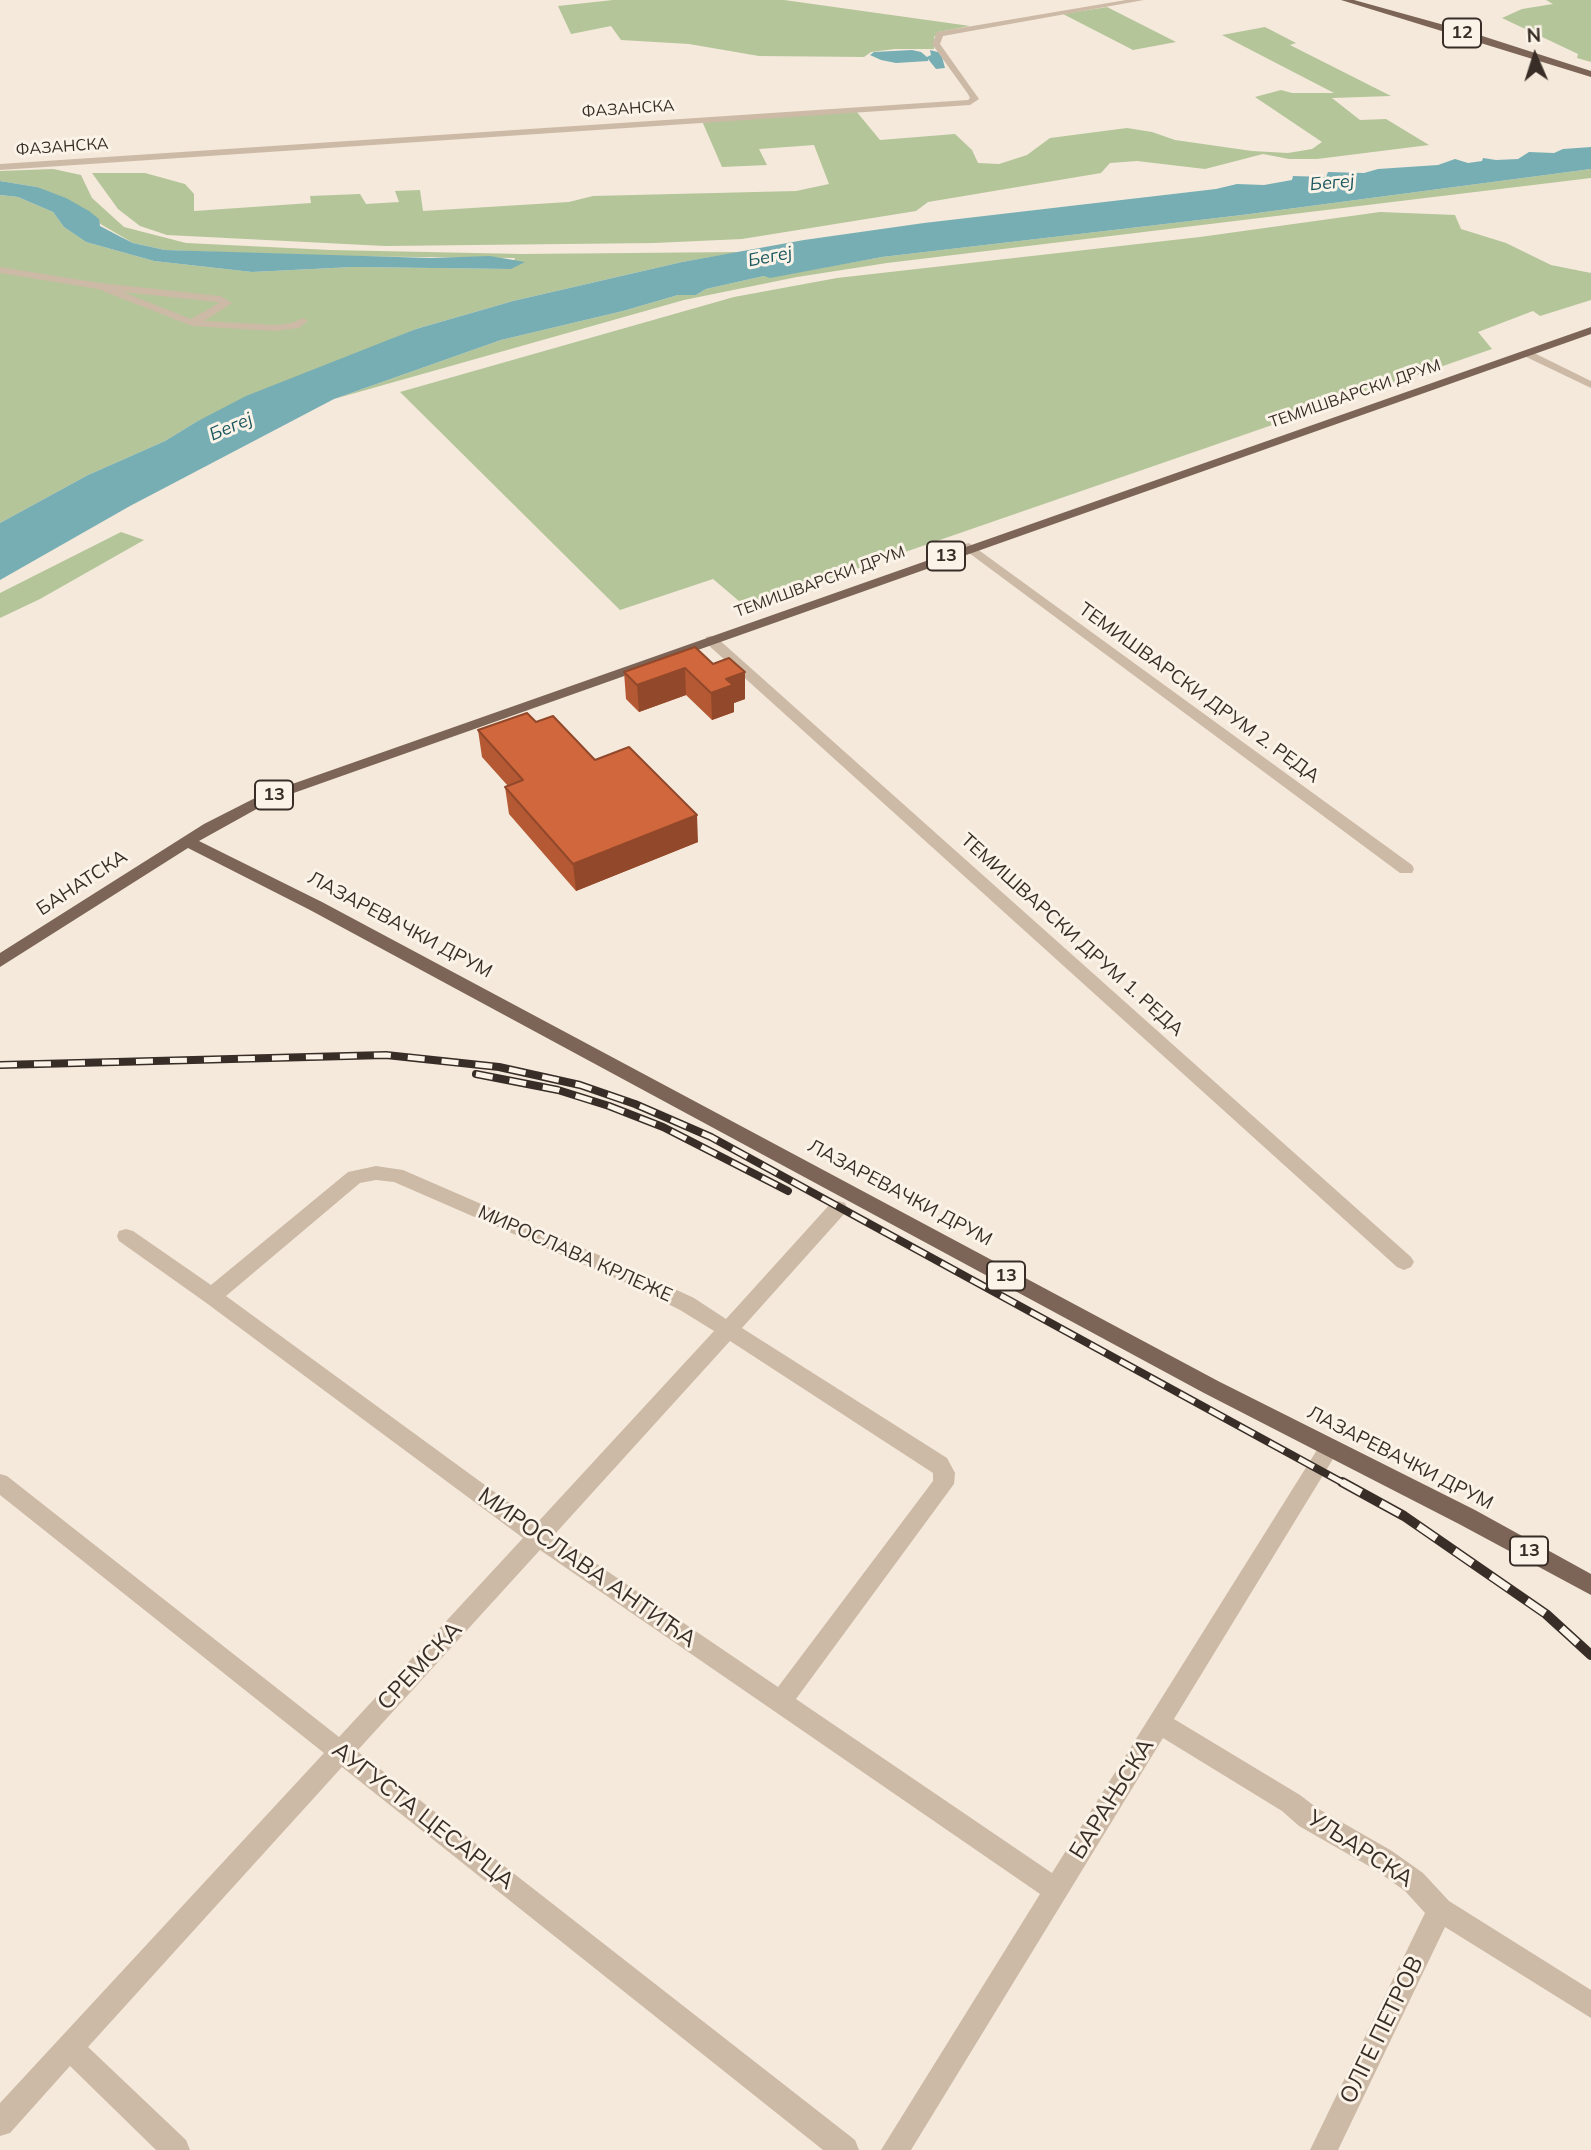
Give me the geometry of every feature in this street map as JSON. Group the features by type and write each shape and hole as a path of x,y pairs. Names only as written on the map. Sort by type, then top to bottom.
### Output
{"main road":[{"name":"12","path":"1345,0 1470,35 1591,74"},
{"name":"ТЕМИШВАРСКИ ДРУМ","path":"187,841 228,816 266,798 1591,330"},
{"name":"БАНАТСКА","path":"0,961 187,841"},
{"name":"ЛАЗАРЕВАЧКИ ДРУМ","path":"187,841 316,906 1329,1448 1467,1517 1591,1585"}],"street":[{"name":"ФАЗАНСКА","path":"0,167 970,102 975,99 936,44 935,40 940,34 1140,0"},
{"path":"0,270 100,286 227,301 223,308 192,323"},
{"path":"100,286 192,323 275,328 295,326 303,321"},
{"path":"1526,353 1591,385"},
{"name":"ТЕМИШВАРСКИ ДРУМ 2. РЕДА","path":"970,548 1406,869"},
{"name":"ТЕМИШВАРСКИ ДРУМ 1. РЕДА","path":"711,640 1404,1262"},
{"name":"МИРОСЛАВА КРЛЕЖЕ","path":"212,1296 355,1177 376,1172 396,1175 687,1304 940,1464 944,1473 943,1484 780,1702"},
{"name":"СРЕМСКА","path":"0,2123 838,1208"},
{"name":"МИРОСЛАВА АНТИЋА","path":"126,1236 212,1296 539,1537 1056,1890"},
{"name":"БАРАЊСКА","path":"895,2150 1329,1448"},
{"name":"АУГУСТА ЦЕСАРЦА","path":"0,1483 845,2150"},
{"name":"УЉАРСКА","path":"1159,1723 1291,1803 1308,1817 1383,1860 1414,1882 1440,1910 1591,2005"},
{"name":"ОЛГЕ ПЕТРОВ","path":"1324,2150 1440,1910"},
{"path":"69,2047 176,2150"}],"green space":[{"path":"613,0 784,0 970,26 939,32 934,37 934,49 895,49 871,52 864,57 759,56 689,44 621,40 611,26 571,34 558,6"},
{"path":"1546,0 1591,0 1591,62 1577,58 1578,54 1502,18 1522,9 1553,4"},
{"path":"1107,7 1176,42 1133,50 1063,14"},
{"path":"1265,27 1296,43 1290,45 1391,96 1332,98 1360,120 1386,119 1429,145 1317,159 1289,159 1263,154 1205,169 1137,161 1110,163 1101,173 928,202 916,211 742,239 654,243 385,246 167,235 140,226 118,209 92,173 145,173 185,184 194,194 194,211 311,203 310,196 360,194 366,204 399,202 395,191 420,190 423,211 569,202 593,196 796,191 829,184 814,145 759,149 767,165 722,167 702,121 856,111 880,140 955,134 972,150 978,163 999,164 1027,155 1050,138 1127,128 1152,132 1175,140 1252,151 1288,153 1312,149 1322,142 1255,97 1281,90 1292,93 1334,93 1222,35"},
{"path":"53,169 81,175 92,198 124,227 186,243 330,250 522,254 740,252 682,262 513,301 416,329 196,422 165,441 88,475 0,523 0,195 18,197 53,212 64,227 86,242 154,261 252,272 353,267 511,269 515,258 320,256 165,250 133,243 37,187 0,181 0,171"},
{"path":"1591,169 1591,178 887,263 797,277 684,300 334,399 501,340 678,295 696,295 706,289 764,276 771,277 882,257 1242,215"},
{"path":"1380,212 1455,215 1461,229 1506,243 1551,265 1591,273 1591,300 1540,316 1533,311 1478,332 1492,349 746,607 713,579 620,610 400,392 734,297 837,278 1200,237"},
{"path":"121,532 144,540 40,599 0,618 0,593"}],"water":[{"path":"912,50 927,57 931,55 930,50 941,53 945,68 936,69 928,59 896,63 870,55 874,52"},
{"name":"Бегеј","path":"1591,147 1591,169 1242,215 882,257 770,278 764,276 706,289 696,295 678,295 501,340 334,399 130,506 0,580 0,523 88,475 165,441 246,396 416,329 513,301 682,262 804,240 924,223 1216,189 1237,184 1264,185 1292,180 1293,176 1326,177 1328,172 1364,173 1378,169 1438,165 1455,159 1468,163 1482,161 1483,158 1518,159 1529,152 1554,153 1563,149"},
{"path":"0,181 37,187 66,198 99,219 100,226 119,236 133,243 165,250 431,258 490,256 525,262 511,269 353,267 252,272 154,261 86,242 64,227 53,212 18,197 0,195"}],"building":[{"path":"695,647 713,664 729,658 745,672 726,679 733,685 711,693 685,668 637,685 624,672"},
{"path":"527,713 536,722 553,716 595,760 629,747 697,815 573,864 505,787 523,780 478,730"}],"railway":[{"path":"0,1065 386,1055 499,1067 580,1085 635,1104 711,1137 1345,1484"},
{"path":"476,1074 558,1090 609,1106 663,1127 788,1191"},
{"path":"1342,1482 1404,1516 1546,1614 1591,1655"}]}
